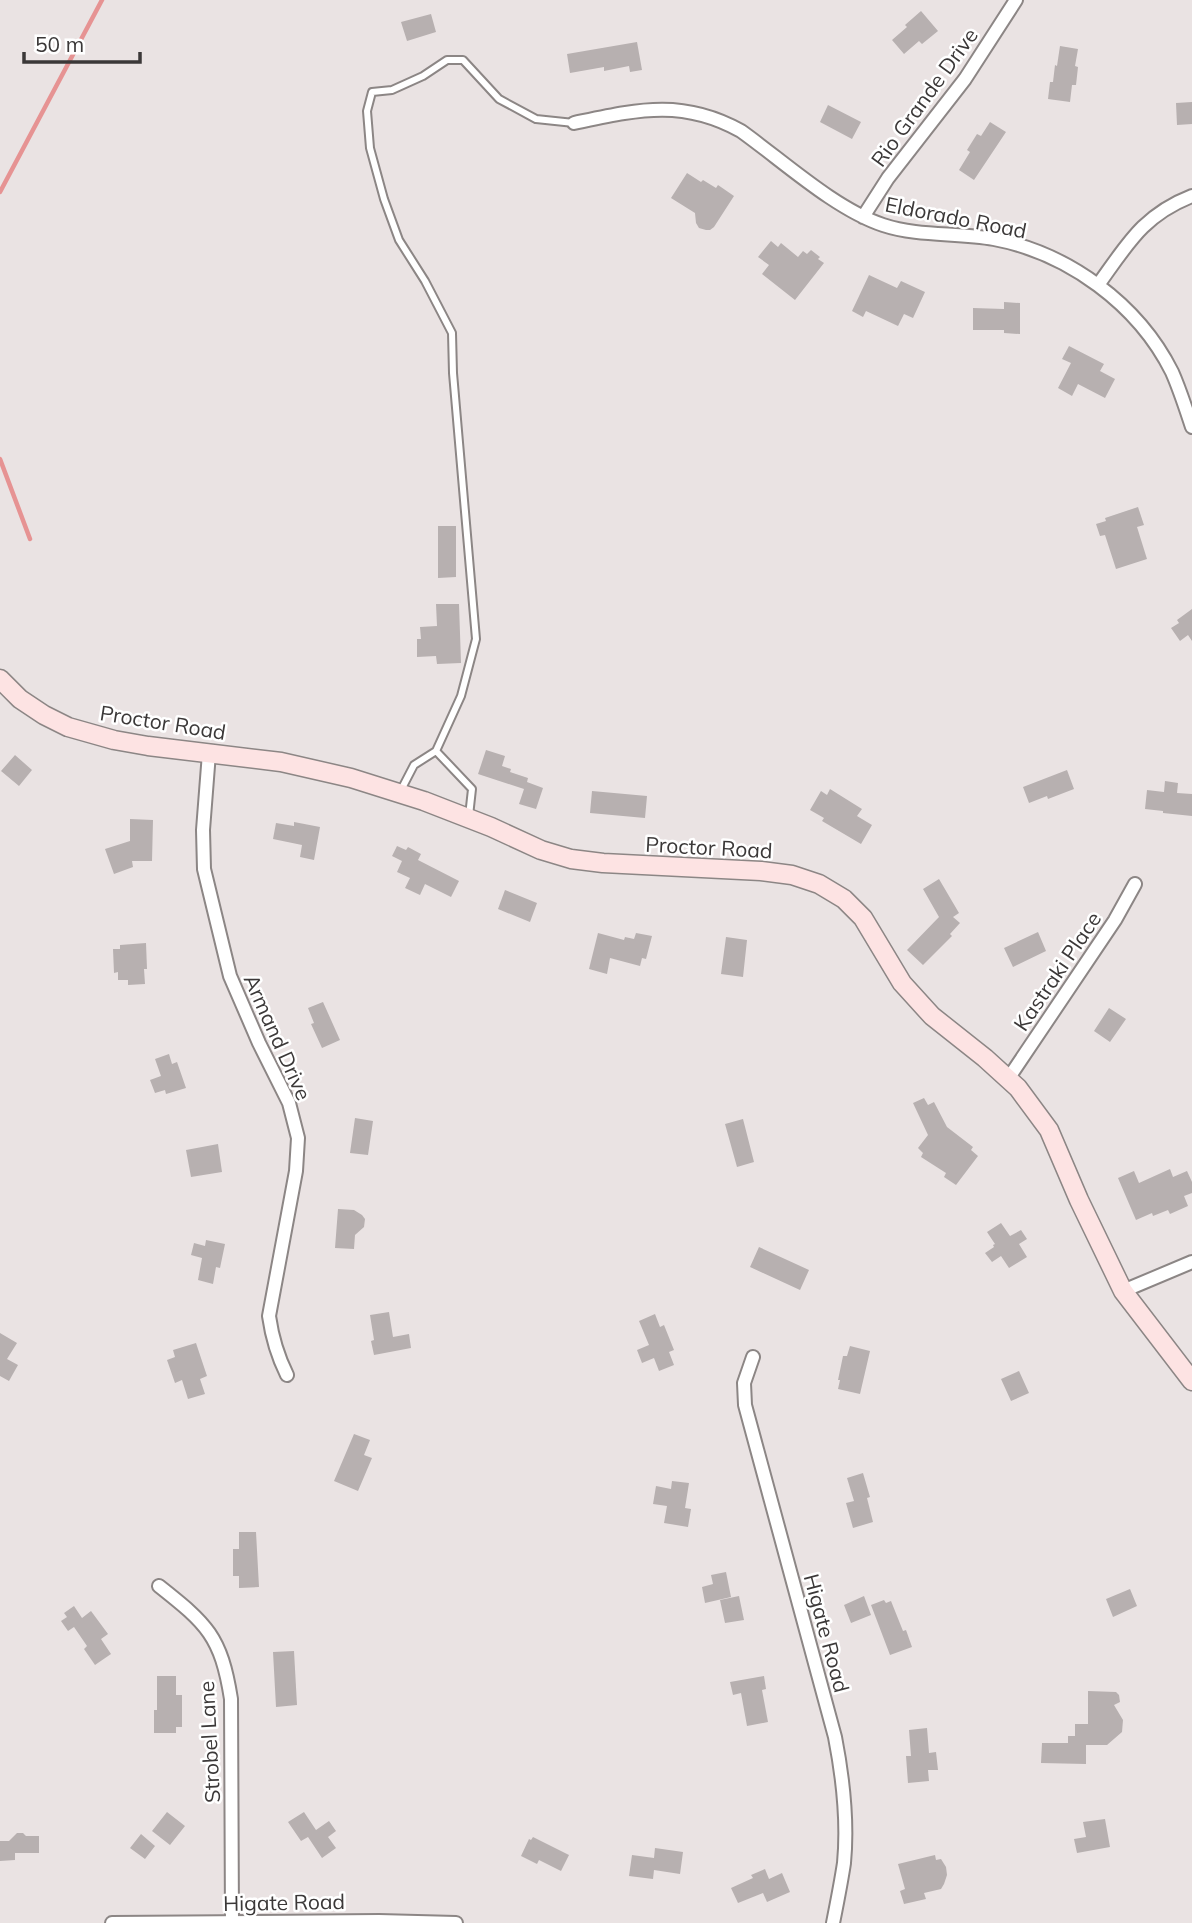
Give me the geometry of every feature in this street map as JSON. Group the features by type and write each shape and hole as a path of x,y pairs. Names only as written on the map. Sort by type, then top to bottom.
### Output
{"main road":[{"name":"Proctor Road","path":"0,679 20,699 68,727 114,740 281,762 351,778 468,818 541,850 571,859 761,871 792,875 819,884 844,900 863,918 902,982 932,1016 1018,1088 1049,1130 1079,1200 1124,1291 1192,1381"}],"street":[{"name":"Rio Grande Drive","path":"863,217 888,178 965,79 1016,0"},
{"name":"Eldorado Road","path":"574,123 662,108 706,116 741,131 801,176 863,217 913,232 968,235 1009,242 1056,260 1098,285 1142,326 1177,383 1192,427"},
{"path":"1098,285 1144,224 1158,212 1192,196"},
{"name":"Armand Drive","path":"209,753 203,830 207,882 230,976 259,1043 289,1102 298,1138 296,1171 270,1316 272,1337 287,1375"},
{"name":"Kastraki Place","path":"1008,1079 1115,920 1135,884"},
{"path":"1124,1291 1192,1262"},
{"name":"Higate Road","path":"753,1357 744,1383 745,1405 840,1763 845,1846 833,1923"},
{"name":"Strobel Lane","path":"159,1586 192,1612 206,1628 220,1653 227,1675 231,1699 232,1922"},
{"name":"Higate Road","path":"112,1923 456,1923"}],"lane":[{"path":"400,793 414,765 436,751 461,696 477,639 454,386 452,333 425,281 399,240 370,148 366,111 372,92 392,90 423,76 447,60 463,60 499,99 536,119 574,123"},
{"path":"436,751 472,789 468,818"}],"building":[{"path":"921,11 938,31 922,44 919,41 904,54 892,40"},
{"path":"431,14 436,32 407,41 401,22"},
{"path":"637,42 642,70 630,72 629,66 604,71 604,67 570,73 567,54"},
{"path":"1060,46 1078,49 1076,85 1072,85 1070,102 1048,99"},
{"path":"1192,102 1192,124 1177,125 1176,103"},
{"path":"828,105 861,122 852,139 820,122"},
{"path":"990,122 1006,132 974,180 959,170 977,134 981,136"},
{"path":"687,173 716,188 718,185 734,196 710,230 699,228 695,213 671,198"},
{"path":"771,241 778,247 781,243 798,257 803,251 807,254 811,250 824,263 795,300 762,274 769,265 758,257"},
{"path":"869,275 897,288 901,281 925,292 913,318 904,314 898,326 866,311 863,317 852,311"},
{"path":"1004,302 1020,303 1020,334 1004,333 1004,330 973,330 973,308 1004,309"},
{"path":"1069,346 1104,364 1100,371 1115,379 1105,398 1078,384 1072,396 1058,388 1071,363 1062,359"},
{"path":"1138,507 1144,525 1137,527 1147,559 1116,569 1105,535 1100,536 1096,524 1106,521 1105,518"},
{"path":"438,526 456,526 456,577 438,578"},
{"path":"436,604 459,604 461,663 437,664 436,656 417,657 417,639 421,639 420,627 437,626"},
{"path":"1192,609 1192,641 1188,635 1180,641 1171,628"},
{"path":"486,750 505,756 502,766 528,778 527,782 543,788 536,809 519,804 524,789 478,774"},
{"path":"15,755 32,770 19,786 1,771"},
{"path":"1067,770 1074,789 1029,803 1023,787"},
{"path":"1165,781 1178,783 1177,793 1192,794 1192,816 1145,809 1147,790 1164,792"},
{"path":"830,789 862,809 857,816 872,825 861,844 822,821 824,818 810,810 821,791 827,795"},
{"path":"592,791 647,796 645,818 590,813"},
{"path":"130,819 153,820 152,861 132,861 133,867 114,874 105,849 130,841"},
{"path":"294,822 320,827 314,860 300,857 302,845 273,839 276,823 294,826"},
{"path":"397,846 406,850 408,847 421,854 418,860 459,881 451,897 425,884 420,895 405,888 410,878 397,872 402,861 392,856"},
{"path":"939,879 959,913 953,917 960,923 950,934 952,936 923,965 907,950 939,917 923,889"},
{"path":"505,890 537,903 530,922 498,909"},
{"path":"1038,932 1046,951 1013,967 1004,948"},
{"path":"598,933 624,940 625,937 634,939 636,933 652,936 646,959 642,958 640,966 610,958 607,974 589,969"},
{"path":"726,937 747,940 743,977 721,974"},
{"path":"146,943 145,984 128,985 128,980 118,980 118,972 114,973 113,949 120,949 120,945"},
{"path":"323,1002 340,1040 322,1048 311,1024 314,1023 308,1008"},
{"path":"1109,1008 1126,1019 1110,1042 1094,1031"},
{"path":"169,1054 172,1064 177,1062 186,1088 166,1094 165,1090 155,1093 150,1080 161,1076 155,1059"},
{"path":"924,1098 928,1105 934,1102 947,1127 973,1147 971,1150 978,1156 956,1185 944,1177 946,1173 921,1157 923,1153 918,1148 928,1135 913,1103"},
{"path":"355,1118 373,1121 368,1155 350,1153"},
{"path":"743,1119 754,1162 737,1167 725,1124"},
{"path":"218,1144 222,1172 191,1177 186,1150"},
{"path":"1170,1169 1173,1177 1187,1171 1192,1182 1192,1193 1184,1196 1188,1206 1170,1214 1168,1210 1136,1220 1118,1178 1134,1171 1139,1183"},
{"path":"338,1209 354,1210 365,1219 364,1227 355,1235 354,1249 335,1248"},
{"path":"1001,1223 1010,1236 1021,1230 1027,1239 1019,1244 1027,1257 1009,1268 1001,1256 992,1262 985,1253 995,1244 987,1232"},
{"path":"206,1240 225,1244 220,1268 216,1267 213,1284 198,1280 202,1258 191,1255 194,1243 205,1246"},
{"path":"759,1247 809,1270 800,1290 750,1267"},
{"path":"389,1312 393,1337 409,1334 411,1348 374,1355 370,1315"},
{"path":"655,1314 660,1327 664,1325 674,1350 669,1352 674,1365 659,1371 654,1358 642,1363 637,1350 649,1345 639,1321"},
{"path":"0,1333 17,1343 7,1359 18,1365 9,1381 0,1376"},
{"path":"196,1343 207,1376 200,1379 205,1394 188,1399 182,1380 175,1383 167,1360 175,1357 173,1350"},
{"path":"850,1346 870,1351 860,1394 838,1389 843,1356 847,1356"},
{"path":"1019,1371 1029,1393 1011,1401 1001,1379"},
{"path":"354,1434 370,1440 364,1455 372,1458 358,1491 334,1481"},
{"path":"863,1473 873,1522 853,1528 846,1503 854,1501 847,1478"},
{"path":"672,1481 689,1483 685,1508 691,1509 688,1527 664,1523 667,1506 653,1504 656,1486 671,1489"},
{"path":"239,1532 256,1532 259,1587 239,1588 239,1576 233,1576 233,1549 239,1549"},
{"path":"726,1572 731,1597 705,1603 702,1587 713,1584 711,1575"},
{"path":"1130,1589 1137,1606 1113,1617 1106,1599"},
{"path":"739,1596 744,1620 725,1623 720,1600"},
{"path":"864,1596 871,1615 851,1623 844,1605"},
{"path":"884,1600 886,1603 891,1601 912,1647 890,1655 871,1605"},
{"path":"74,1606 82,1618 91,1611 108,1634 101,1639 111,1654 95,1665 84,1649 87,1646 74,1627 68,1631 61,1621 67,1617 64,1613"},
{"path":"294,1651 297,1705 276,1707 273,1652"},
{"path":"157,1676 176,1676 176,1695 182,1695 182,1727 176,1727 176,1733 154,1733"},
{"path":"764,1676 766,1689 762,1690 768,1722 747,1726 741,1693 733,1695 730,1682"},
{"path":"1088,1691 1116,1692 1119,1695 1120,1702 1114,1705 1123,1720 1122,1732 1107,1745 1086,1745 1086,1764 1041,1763 1042,1743 1068,1743 1068,1736 1075,1736 1075,1724 1088,1724"},
{"path":"927,1728 929,1753 936,1752 938,1770 928,1770 929,1781 908,1783 906,1756 911,1756 909,1730"},
{"path":"167,1812 185,1826 170,1845 152,1831"},
{"path":"304,1812 316,1830 329,1821 336,1831 328,1837 336,1848 322,1858 308,1837 301,1841 288,1822"},
{"path":"1105,1819 1110,1847 1077,1853 1074,1839 1086,1837 1083,1822"},
{"path":"17,1833 39,1836 39,1853 15,1853 15,1860 0,1861 0,1841 9,1841"},
{"path":"141,1834 155,1846 145,1859 130,1848"},
{"path":"533,1837 569,1855 561,1871 539,1860 537,1864 521,1856 529,1839"},
{"path":"655,1848 683,1852 680,1874 654,1870 653,1879 629,1876 632,1855 654,1858"},
{"path":"935,1855 936,1860 941,1859 946,1867 947,1875 941,1889 924,1893 926,1899 904,1904 900,1891 905,1889 898,1864"},
{"path":"765,1869 769,1879 782,1873 790,1892 767,1902 763,1893 738,1903 731,1888"}],"waterway":[{"path":"0,192 102,0"},
{"path":"0,459 30,539"}]}
